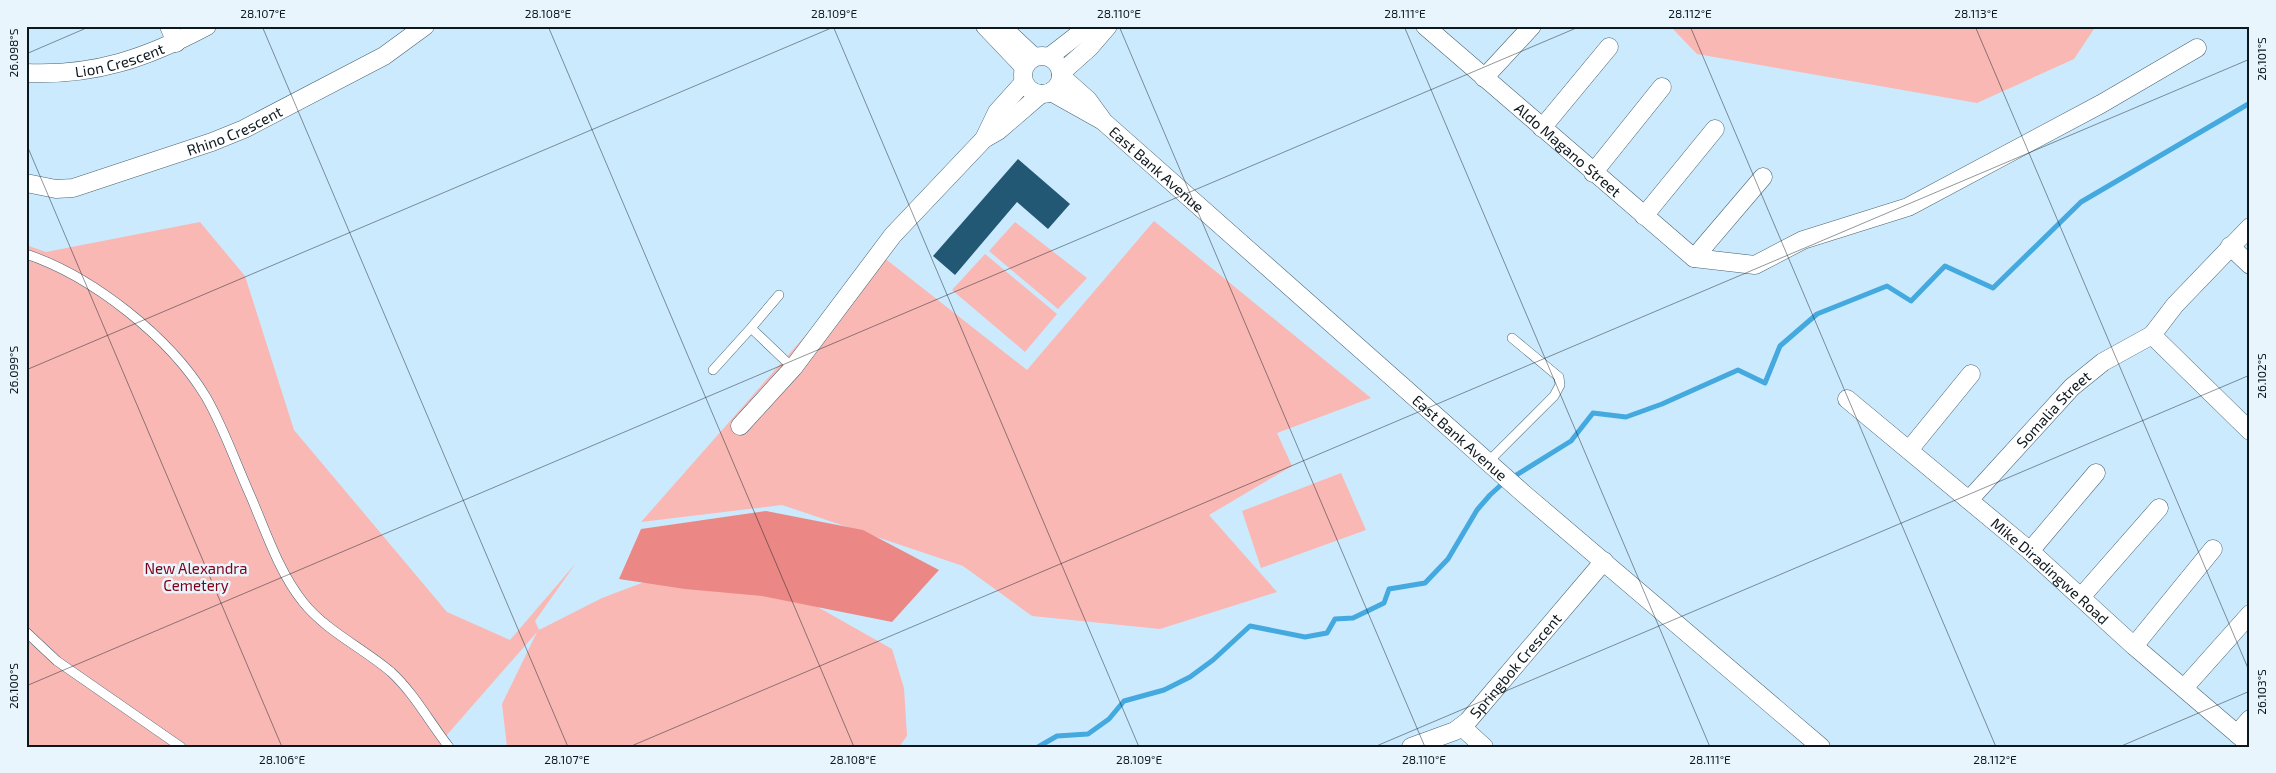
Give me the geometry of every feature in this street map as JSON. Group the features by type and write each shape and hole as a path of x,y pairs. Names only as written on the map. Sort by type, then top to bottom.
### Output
{"street":[{"path":"169,26 176,43"},
{"name":"Lion Crescent","path":"26,73 94,70 137,58 176,43 207,26"},
{"name":"Rhino Crescent","path":"26,183 56,189 73,188 229,136 376,60 407,41 425,26"},
{"path":"985,26 1033,66"},
{"path":"1001,26 1033,66"},
{"path":"740,426 793,368 893,235 984,139 998,112 1033,66 1089,26"},
{"path":"984,139 998,131 1046,93 1056,88 1061,75 1089,48 1108,26"},
{"path":"1484,78 1532,26"},
{"name":"Aldo Magano Street","path":"1436,30 1484,78 1694,258 1715,262 1755,265 1803,240 1908,207 2101,104 2197,48"},
{"path":"1542,128 1609,47"},
{"name":"East Bank Avenue","path":"1104,122 1046,93 1028,88 1033,66 1059,66 1061,75 1088,100 1104,122 1524,494 1821,747"},
{"path":"1593,173 1662,88"},
{"path":"1644,216 1715,130"},
{"path":"1694,258 1763,177"},
{"path":"2250,227 2175,305 2152,335 2250,431"},
{"path":"2230,246 2250,265"},
{"name":"Somalia Street","path":"1969,500 2072,387 2103,362 2152,335"},
{"path":"1908,450 1971,374"},
{"name":"Mike Diradingwe Road","path":"1847,399 2030,552 2081,596 2134,646 2243,739"},
{"path":"2030,552 2096,473"},
{"path":"2081,596 2159,508"},
{"path":"2134,646 2213,549"},
{"name":"Springbok Crescent","path":"1411,747 1462,727 1604,561"},
{"path":"2184,688 2250,614"},
{"path":"2243,739 2250,719"},
{"path":"1462,727 1484,747"}],"lane":[{"path":"26,254 63,267 109,296 177,360 193,379 215,414 281,566 302,602 321,620 392,673 449,747"},
{"path":"713,370 780,295"},
{"path":"751,328 793,368"},
{"path":"1493,466 1554,396 1560,385 1559,377 1512,338"},
{"path":"26,632 58,661 181,747"}],"green space":[{"path":"1670,26 2096,26 2074,59 1977,103 1697,54"},
{"path":"1154,221 1371,398 1277,433 1292,466 1209,515 1277,592 1160,629 1032,616 963,566 782,505 641,522 878,253 1027,370"},
{"name":"New Alexandra Cemetery","path":"200,222 245,276 294,430 447,612 510,640 576,563 535,621 539,630 602,598 676,570 807,601 892,649 904,688 907,736 899,747 507,747 502,704 537,632 446,736 454,747 26,747 26,245 46,252"},
{"path":"1015,222 1087,278 1058,309 989,251"},
{"path":"985,254 1057,314 1025,352 952,290"},
{"path":"1341,473 1366,530 1261,568 1242,511"}],"shaded area":[{"path":"766,511 863,530 939,570 892,622 762,596 685,589 619,579 641,529"}],"building":[{"path":"1018,159 1070,204 1048,229 1017,202 955,275 933,256"}],"waterway":[{"path":"1038,747 1057,736 1088,734 1109,719 1124,701 1164,690 1190,677 1213,660 1250,626 1305,637 1327,633 1335,619 1353,618 1384,603 1389,589 1425,583 1448,559 1477,510 1490,495 1502,484 1571,441 1593,413 1626,417 1662,404 1738,370 1765,383 1780,346 1817,314 1887,286 1911,301 1945,266 1993,288 2081,202 2250,103"}]}
